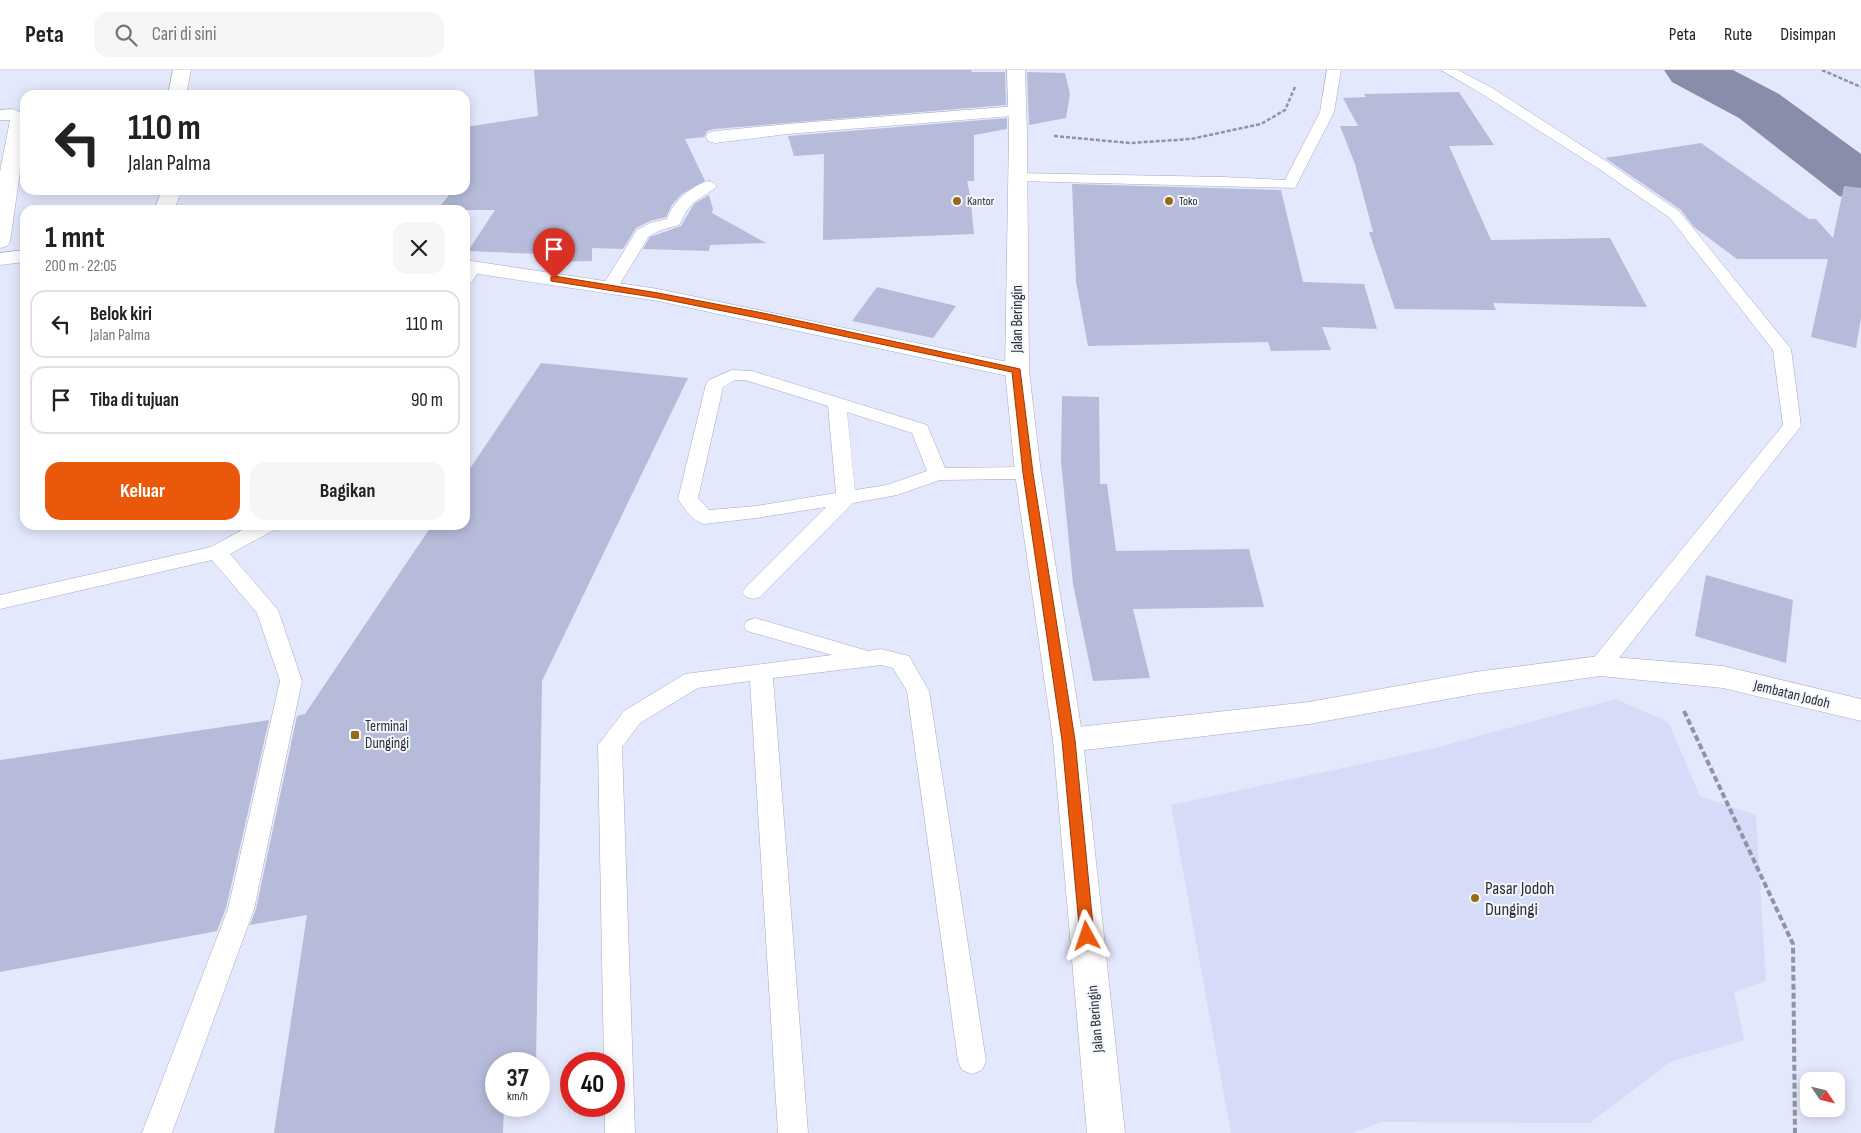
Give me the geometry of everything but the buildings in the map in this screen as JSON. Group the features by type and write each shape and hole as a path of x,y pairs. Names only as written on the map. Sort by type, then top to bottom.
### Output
{"street":[{"path":"179,90 182,70"},
{"name":"Jalan Beringin","path":"1016,70 1018,122 1017,371 1028,473 1068,740 1106,1133"},
{"path":"0,115 12,114 19,118 0,242"},
{"path":"714,137 786,129 1018,122"},
{"path":"0,259 20,257"},
{"path":"470,271 609,288 763,316 1017,371"},
{"name":"Jembatan Jodoh","path":"1068,740 1309,712 1475,683 1600,666 1723,677 1861,710"}],"lane":[{"path":"1017,176 1223,180 1290,185 1327,112 1334,70"},
{"path":"1448,70 1487,92 1587,155 1675,215 1782,349 1792,426 1600,666"},
{"path":"609,288 643,233 656,226 674,222 680,207 690,197 709,186"},
{"path":"938,474 920,429 746,375 732,376 715,384 688,499 704,517 756,512 890,491 938,474 1028,473"},
{"path":"836,403 846,499"},
{"path":"753,592 846,499"},
{"path":"0,602 217,552 258,530"},
{"path":"157,1133 241,909 291,681 267,610 217,552"},
{"path":"755,626 870,658"},
{"path":"620,1133 610,745 632,717 693,680 881,657 901,662 918,691 972,1061"},
{"path":"761,671 794,1133"}],"path":[{"path":"1822,70 1861,87"},
{"path":"1018,122 1130,142 1191,139 1261,124 1285,110 1295,87"},
{"path":"1666,672 1794,944 1795,1133"}],"shaded area":[{"name":"Pasar Jodoh Dungingi","path":"1616,699 1668,722 1700,796 1756,815 1766,981 1734,992 1744,1040 1670,1062 1590,1123 1381,1122 1352,1133 1231,1133 1171,805 1431,749"}],"waterway":[{"path":"1691,70 1759,106 1861,183"}],"place":[{"name":"Kantor","path":"957,201"},
{"name":"Toko","path":"1169,201"},
{"name":"Terminal Dungingi","path":"355,735"},
{"name":"Pasar Jodoh Dungingi","path":"1475,898"}],"route":[{"path":"554,279 658,295 1017,371 1028,473 1068,740 1087,936"}]}
